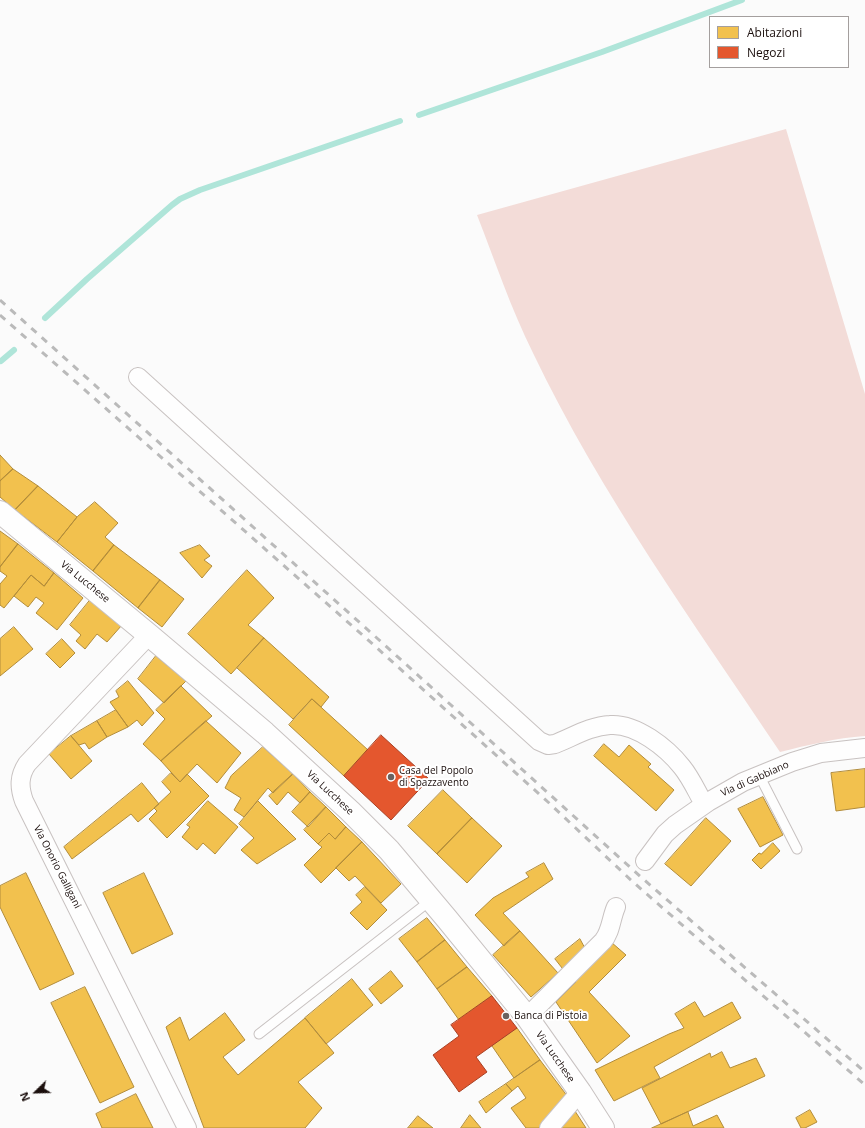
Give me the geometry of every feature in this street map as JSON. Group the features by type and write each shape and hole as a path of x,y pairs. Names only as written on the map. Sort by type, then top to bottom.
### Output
{"street":[{"path":"138,377 539,741 548,745 555,744 597,727 610,725 627,726 646,736 674,758 689,777 704,804"},
{"name":"Via Lucchese","path":"0,512 149,634 265,733 350,811 389,850 432,900 527,1017 580,1092 603,1128"},
{"name":"Via Onorio Galligani","path":"149,634 26,764 21,775 20,789 24,801 187,1128"},
{"name":"Via di Gabbiano","path":"645,861 670,828 704,804 742,782 792,762 820,753 865,748"},
{"path":"527,1017 603,942 608,933 610,921 616,906"},
{"path":"549,1128 580,1092"}],"lane":[{"path":"759,775 797,849"},
{"path":"259,1034 432,900"}],"shaded area":[{"path":"786,129 865,394 865,736 833,740 780,752 649,557 588,457 560,406 525,336 510,302 477,215"}],"building: Abitazioni":[{"path":"0,455 13,469 0,481"},
{"path":"13,469 38,486 15,510 0,497 0,481"},
{"path":"38,486 77,517 57,542 15,510"},
{"path":"95,502 118,523 105,537 114,545 93,571 57,542 77,517"},
{"path":"0,531 18,544 0,567"},
{"path":"18,544 54,573 44,586 31,575 4,608 0,605 0,584 7,576 0,571 0,567"},
{"path":"114,545 160,580 138,608 93,571"},
{"path":"200,545 210,556 204,560 212,566 202,578 180,553"},
{"path":"247,570 274,598 248,625 264,638 231,674 188,634"},
{"path":"54,573 83,598 57,630 36,613 44,603 36,597 28,607 14,596 31,575 44,586"},
{"path":"160,580 184,599 162,627 138,608"},
{"path":"91,599 122,625 107,642 97,634 85,649 76,641 81,635 70,625"},
{"path":"14,627 33,649 0,676 0,639"},
{"path":"264,638 329,697 321,707 312,699 293,719 237,668"},
{"path":"62,639 75,653 60,668 46,654"},
{"path":"156,656 186,681 164,703 138,679"},
{"path":"128,681 154,713 142,726 137,720 128,727 110,702 119,697 116,691"},
{"path":"181,686 212,716 161,761 143,744 165,719 156,710"},
{"path":"312,699 368,750 344,776 289,725"},
{"path":"116,710 128,727 107,737 97,721"},
{"path":"97,721 107,737 89,749 85,743 79,745 71,736"},
{"path":"206,721 241,753 217,783 197,764 180,782 161,761"},
{"path":"71,736 92,761 71,779 49,754"},
{"path":"604,744 619,757 629,745 651,764 648,767 674,790 656,811 594,756"},
{"path":"263,747 293,774 273,793 268,788 244,817 234,810 241,798 225,788 231,776"},
{"path":"865,769 865,807 836,811 831,773"},
{"path":"171,773 180,782 187,774 209,796 167,838 149,819 157,811 154,808 171,792 162,782"},
{"path":"293,774 310,792 300,803 288,792 277,805 269,796"},
{"path":"142,783 159,804 138,822 131,814 72,859 64,847"},
{"path":"443,790 472,818 437,854 408,826"},
{"path":"310,792 326,807 308,827 292,812"},
{"path":"763,797 783,835 760,847 738,809"},
{"path":"208,801 238,827 215,854 203,843 197,850 182,837 190,827 187,825"},
{"path":"258,801 296,839 257,864 241,850 254,838 239,824"},
{"path":"326,807 346,827 335,839 329,833 318,844 304,830"},
{"path":"472,818 502,846 467,883 437,854"},
{"path":"706,818 731,841 691,886 665,864"},
{"path":"346,827 362,842 321,883 304,865 322,847 318,844 329,833 335,839"},
{"path":"362,842 401,884 381,903 355,876 349,881 336,868"},
{"path":"773,843 780,851 761,869 752,860"},
{"path":"544,863 553,879 503,913 520,931 504,946 475,915 493,898 529,877 526,873"},
{"path":"26,873 74,974 40,990 0,907 0,886"},
{"path":"144,873 173,934 132,954 103,893"},
{"path":"365,887 387,910 367,930 350,913 362,902 356,895"},
{"path":"427,918 445,940 417,962 399,939"},
{"path":"520,931 558,973 531,997 493,955"},
{"path":"580,939 587,952 566,973 555,959"},
{"path":"445,940 467,967 437,989 417,962"},
{"path":"611,942 626,955 589,992 630,1036 597,1063 556,1002 576,982 573,978"},
{"path":"467,967 492,996 459,1020 437,989"},
{"path":"391,971 403,986 381,1004 369,989"},
{"path":"352,979 373,1005 326,1044 305,1018"},
{"path":"85,987 134,1087 100,1103 51,1003"},
{"path":"695,1002 704,1017 732,1002 741,1018 654,1067 660,1078 614,1101 595,1070 684,1028 675,1014"},
{"path":"225,1013 245,1040 223,1057 238,1075 305,1018 334,1053 298,1082 322,1108 305,1128 204,1128 166,1027 180,1017 189,1040"},
{"path":"517,1028 540,1060 514,1078 492,1046"},
{"path":"722,1052 730,1068 756,1058 765,1076 661,1124 642,1088 710,1053 711,1057"},
{"path":"540,1060 568,1097 541,1128 526,1128 511,1108 526,1098 518,1086 512,1091 506,1084"},
{"path":"506,1084 512,1091 486,1113 479,1102"},
{"path":"136,1094 153,1128 102,1128 96,1114"},
{"path":"573,1108 586,1128 554,1128"},
{"path":"810,1110 817,1122 805,1128 801,1128 796,1118"},
{"path":"688,1112 693,1126 717,1115 724,1128 652,1128"},
{"path":"470,1115 481,1128 461,1128"},
{"path":"418,1116 433,1128 408,1128"}],"building: Negozi":[{"path":"381,735 429,779 391,820 344,776"},
{"path":"492,996 517,1028 476,1057 487,1072 459,1092 433,1055 459,1036 451,1025"}],"waterway":[{"path":"419,115 602,52 742,0"},
{"path":"45,318 87,279 180,199 200,190 400,121"},
{"path":"1,361 14,350"}],"railway":[{"path":"0,300 642,878 865,1072"},
{"path":"0,315 367,639 548,802 633,882 865,1085"}],"place":[{"name":"Casa del Popolo di Spazzavento","path":"391,777"},
{"name":"Banca di Pistoia","path":"506,1016"}]}
